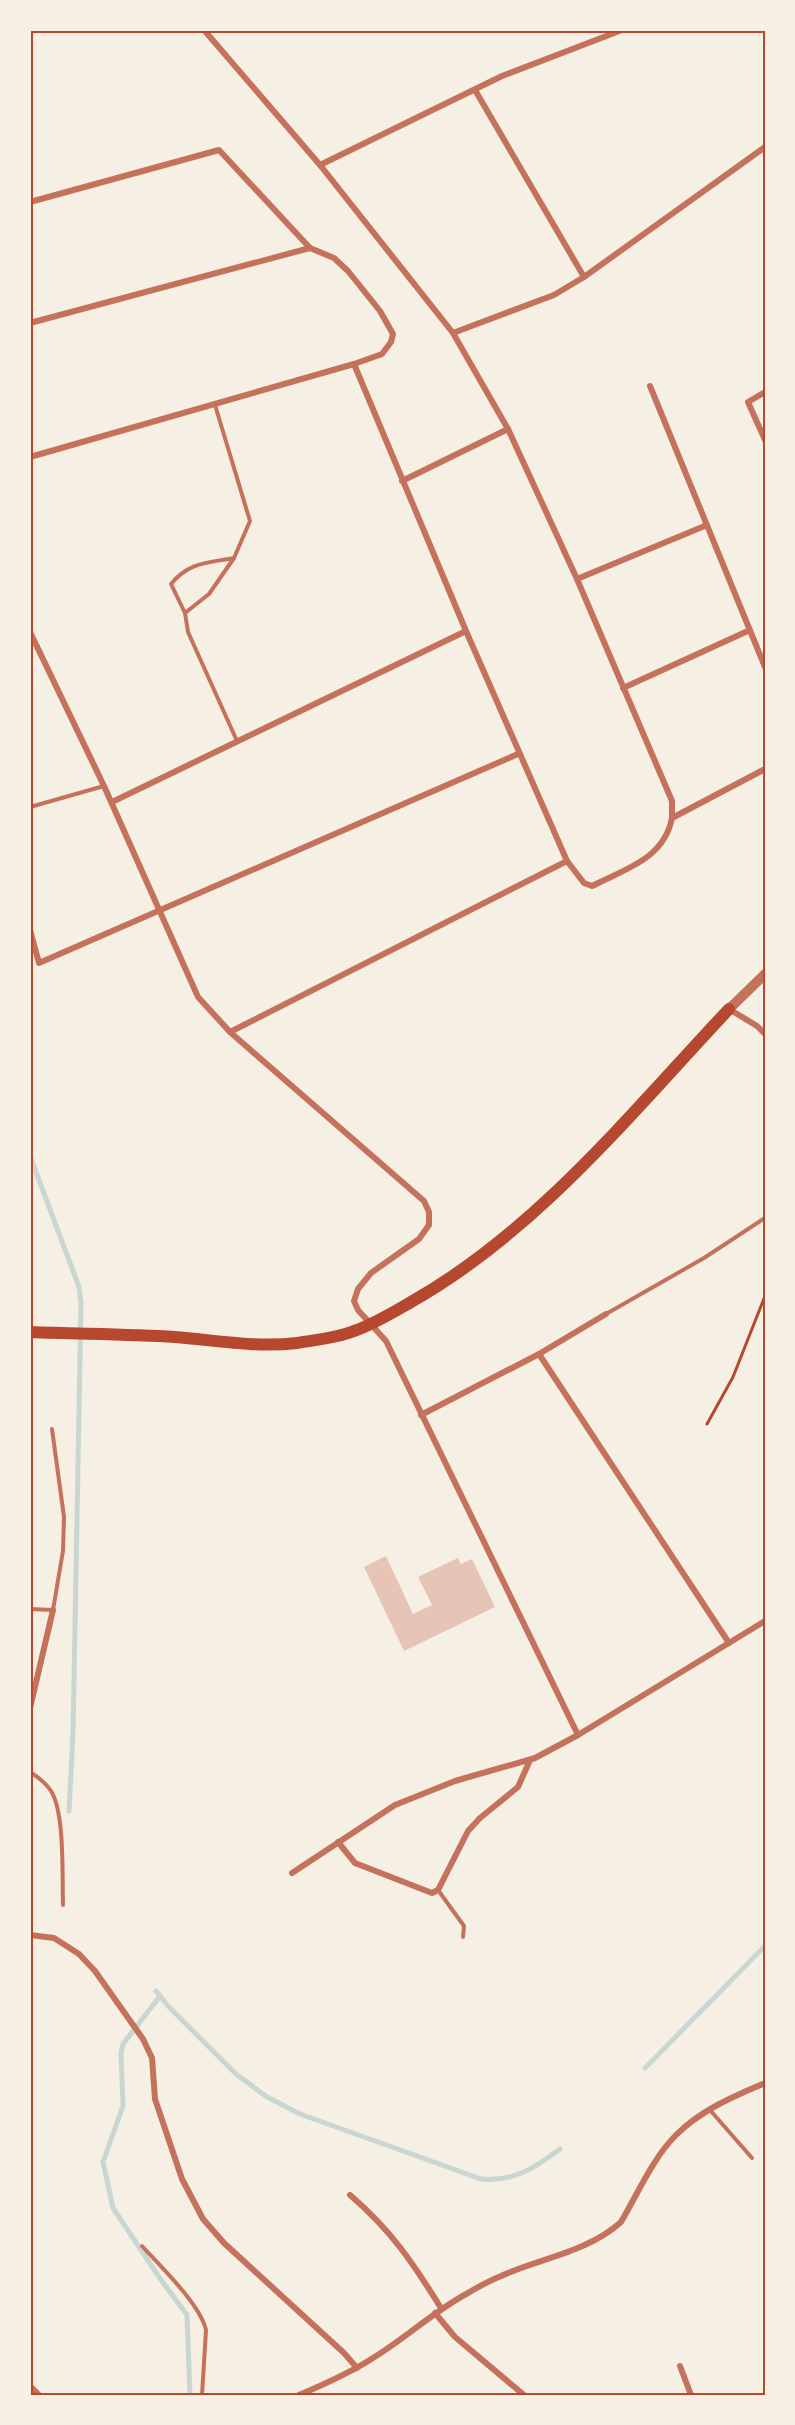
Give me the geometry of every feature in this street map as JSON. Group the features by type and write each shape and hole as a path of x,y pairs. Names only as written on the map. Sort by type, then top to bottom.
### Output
{"main road":[{"path":"30,1332 164,1337 263,1344 295,1343 352,1333 372,1324 456,1274 544,1202 588,1159 729,1009"}],"street":[{"path":"204,30 320,165 453,333 508,429 577,579 672,801 669,833 660,847 647,857 592,886 584,883 567,861 518,754 354,364"},
{"path":"320,165 502,76 622,30"},
{"path":"475,90 584,277"},
{"path":"453,333 554,295 584,277 765,147"},
{"path":"30,202 219,150 310,248 334,258 348,271 380,311 393,334 391,342 382,354 354,364 30,457"},
{"path":"30,323 310,248"},
{"path":"650,386 765,667"},
{"path":"765,392 748,402 765,440"},
{"path":"402,481 508,429"},
{"path":"577,579 707,525"},
{"path":"623,688 750,630"},
{"path":"112,802 466,631"},
{"path":"30,632 112,802 198,997 230,1032 423,1201 429,1212 429,1225 419,1239 371,1273 358,1289 354,1301 358,1310 386,1341 578,1736"},
{"path":"30,930 39,963 518,754"},
{"path":"672,818 765,769"},
{"path":"230,1032 567,861"},
{"path":"765,974 729,1009 757,1026 765,1034"},
{"path":"421,1415 539,1354 606,1314"},
{"path":"539,1354 729,1643"},
{"path":"30,1708 53,1610"},
{"path":"292,1873 395,1805 419,1794 530,1760 578,1736 765,1621"},
{"path":"30,1665 39,1667"},
{"path":"338,1842 346,1855 355,1863 432,1893 438,1890 468,1831 480,1818 518,1787 530,1760"},
{"path":"30,1935 54,1938 79,1954 95,1971 143,2039 152,2058 155,2099 182,2180 197,2211 225,2243 344,2353 357,2368"},
{"path":"299,2395 357,2368 438,2311 501,2276 586,2245 612,2230 621,2222 668,2144 690,2122 709,2109 765,2083"},
{"path":"350,2195 376,2219 406,2253 438,2311 456,2337 524,2395"},
{"path":"680,2366 691,2395"},
{"path":"30,2386 39,2395"}],"lane":[{"path":"185,613 209,594 234,558 249,521 216,405"},
{"path":"234,558 195,566 181,572 171,585 185,613 188,632 237,741"},
{"path":"30,807 104,786"},
{"path":"606,1314 704,1258 765,1218"},
{"path":"30,1609 53,1610 63,1551 64,1517 52,1429"},
{"path":"30,1772 51,1790 55,1800 62,1855 63,1905"},
{"path":"438,1890 464,1926 463,1937"},
{"path":"709,2109 752,2158"},
{"path":"142,2246 178,2287 204,2323 206,2330 202,2395"}],"path":[{"path":"707,1424 733,1377 765,1296"}],"building":[{"path":"386,1556 413,1614 432,1605 418,1577 458,1558 461,1564 472,1559 495,1607 404,1651 364,1567"}],"waterway":[{"path":"30,1156 79,1287 81,1303 73,1734 69,1811"},
{"path":"645,2068 765,1946"},
{"path":"156,1991 236,2074 267,2097 300,2114 481,2179 513,2176 542,2162 560,2149"},
{"path":"160,1996 123,2044 121,2053 123,2106 103,2162 113,2208 187,2315 190,2395"}]}
